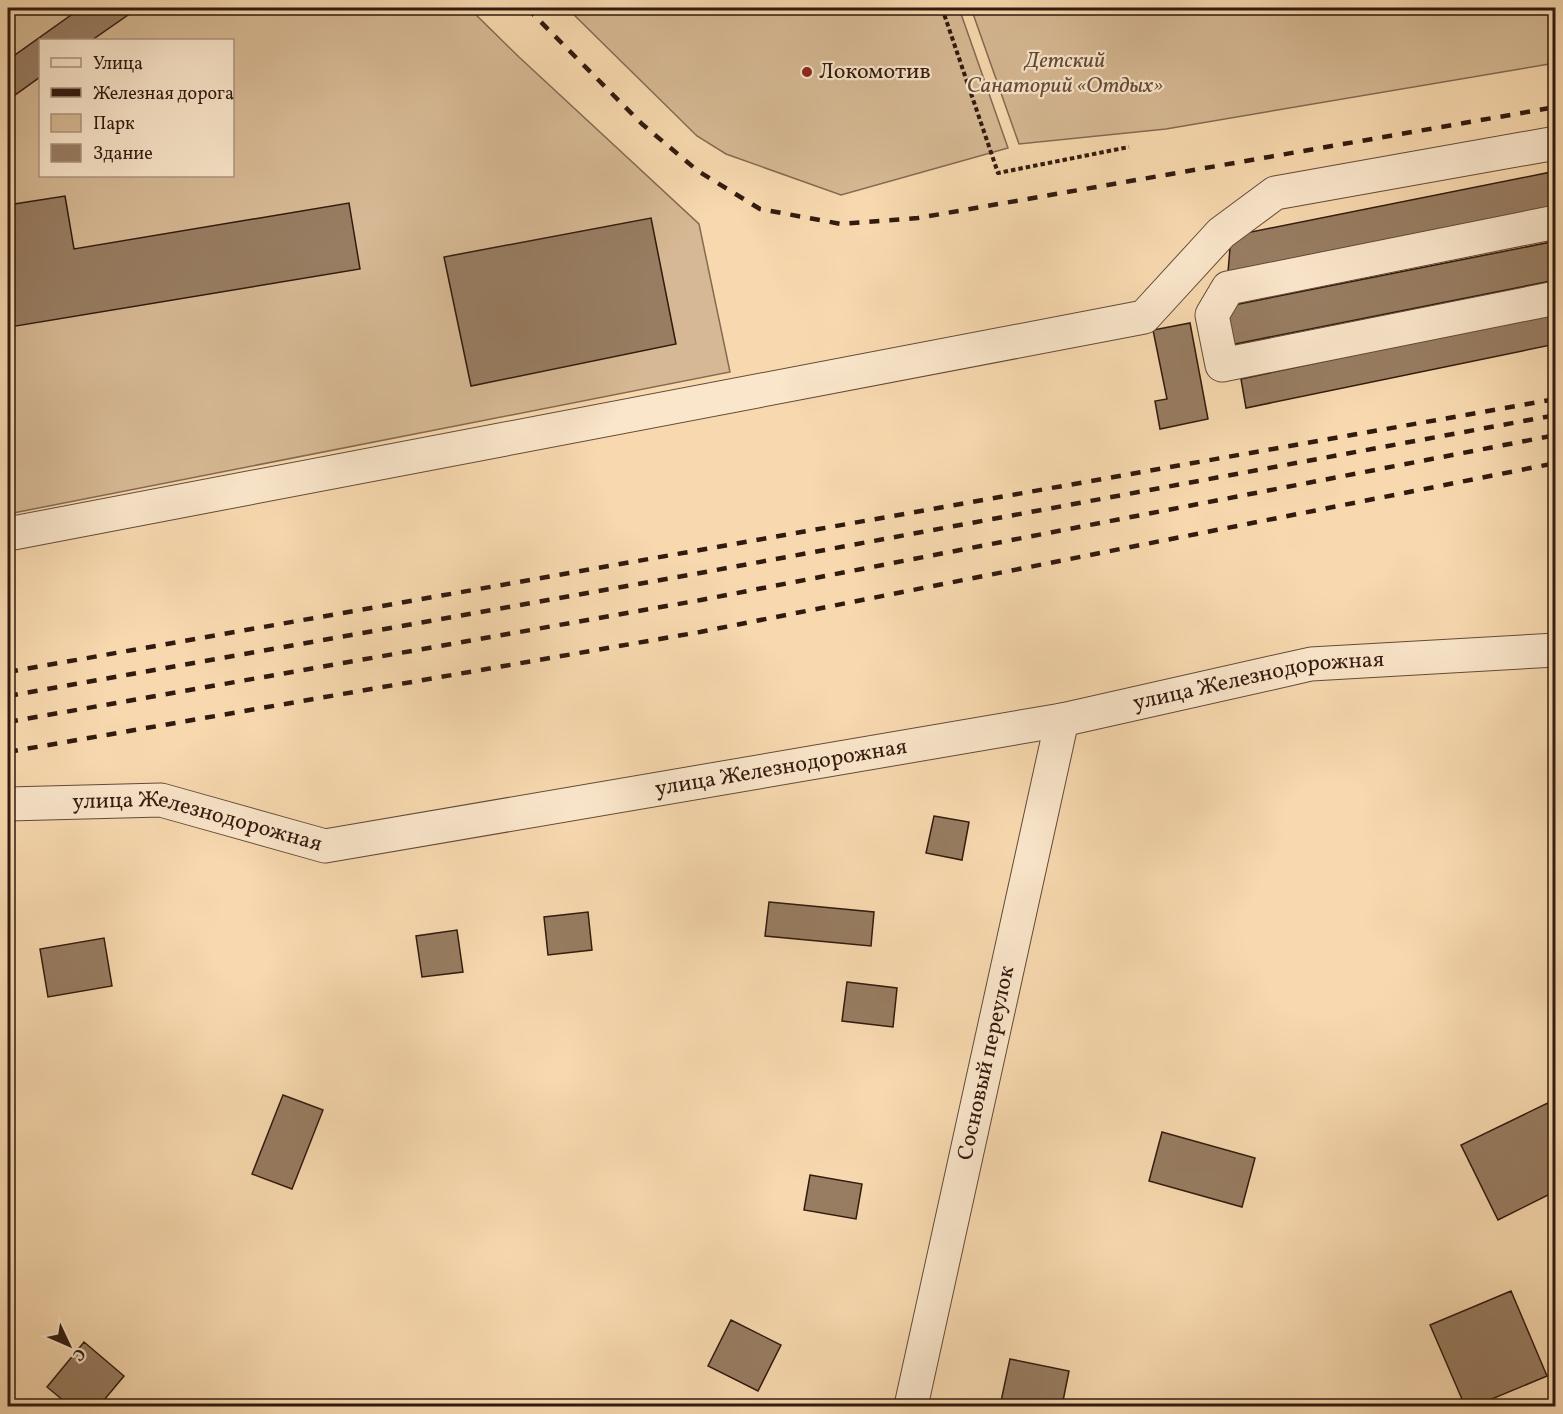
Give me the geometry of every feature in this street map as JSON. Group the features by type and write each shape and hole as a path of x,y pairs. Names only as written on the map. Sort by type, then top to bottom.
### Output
{"street":[{"path":"8,534 1144,317 1221,233 1275,192 1556,143"},
{"path":"1556,222 1228,288 1212,315 1222,365 1556,298"},
{"name":"улица Железнодорожная","path":"8,804 161,800 325,846 1062,720 1311,664 1556,650"},
{"name":"Сосновый переулок","path":"911,1407 1062,720"}],"path":[{"path":"942,8 998,173 1129,147"}],"green space":[{"path":"8,8 469,8 699,224 730,372 8,514"},
{"name":"Локомотив","path":"567,8 959,8 1008,148 841,195 726,154 697,136"},
{"name":"Детский Санаторий «Отдых»","path":"971,8 1555,8 1555,63 1166,129 1019,144"}],"building":[{"path":"81,8 138,8 93,39 39,39 39,78 8,100 8,60"},
{"path":"1556,171 1556,208 1228,272 1231,236"},
{"path":"65,196 74,249 349,203 360,269 10,327 8,315 8,205"},
{"path":"651,218 676,344 471,386 444,257"},
{"path":"1556,241 1556,280 1230,345 1224,307"},
{"path":"1556,312 1556,344 1246,408 1241,379"},
{"path":"1190,323 1208,419 1160,429 1155,401 1167,399 1153,330"},
{"path":"934,816 969,822 962,860 926,853"},
{"path":"769,902 874,912 871,946 765,936"},
{"path":"588,912 592,950 548,955 544,917"},
{"path":"457,930 463,972 422,977 416,936"},
{"path":"104,938 112,986 48,997 40,949"},
{"path":"847,982 897,988 893,1027 842,1021"},
{"path":"283,1095 323,1110 292,1189 252,1174"},
{"path":"1554,1100 1556,1103 1556,1191 1498,1220 1461,1145"},
{"path":"1162,1132 1255,1158 1242,1207 1149,1181"},
{"path":"810,1175 862,1184 856,1219 804,1210"},
{"path":"1511,1291 1547,1376 1475,1406 1465,1406 1430,1325"},
{"path":"731,1320 781,1345 758,1391 708,1366"},
{"path":"84,1342 124,1376 99,1406 70,1406 47,1387"},
{"path":"1010,1359 1069,1371 1062,1406 1000,1406"}],"railway":[{"path":"527,8 642,124 698,171 760,209 841,224 918,218 1556,107"},
{"path":"8,672 1556,399"},
{"path":"8,696 700,573 1556,415"},
{"path":"8,722 701,600 1556,435"},
{"path":"8,752 700,632 1556,463"}],"place":[{"name":"Локомотив","path":"807,72"}]}
